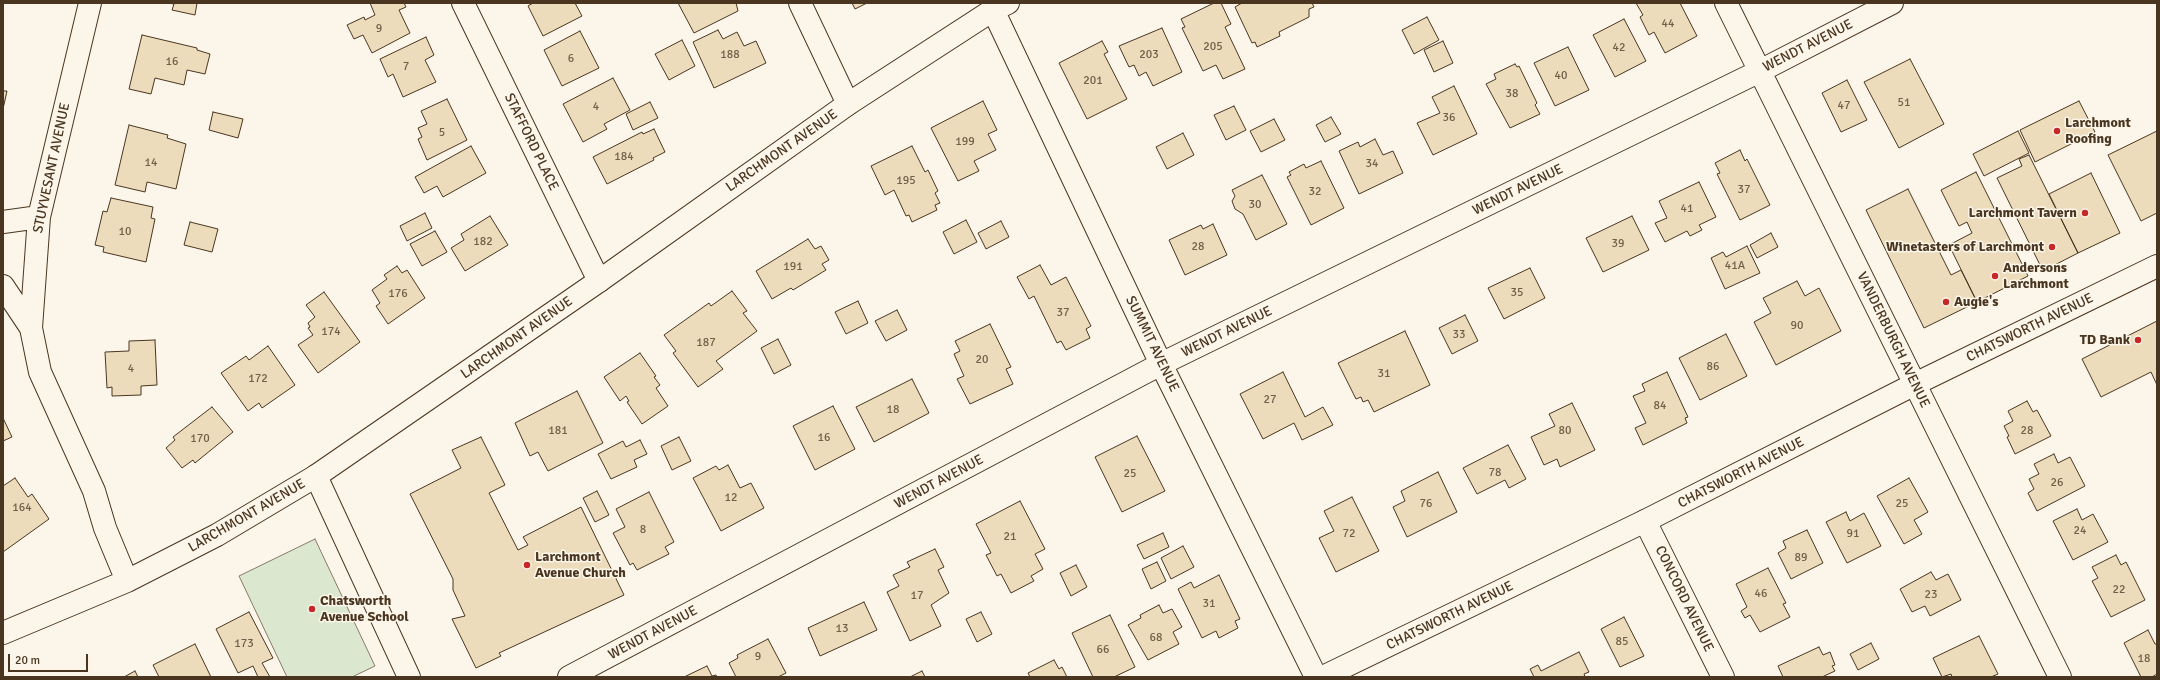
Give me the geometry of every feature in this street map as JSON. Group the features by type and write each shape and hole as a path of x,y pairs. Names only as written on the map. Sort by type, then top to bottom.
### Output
{"street":[{"name":"STUYVESANT AVENUE","path":"90,3 39,216 31,328 40,372 94,491 105,528 127,581"},
{"name":"STAFFORD PLACE","path":"463,3 599,281"},
{"path":"800,3 848,104"},
{"name":"VANDERBURGH AVENUE","path":"1726,3 2060,677"},
{"name":"WENDT AVENUE","path":"569,677 1161,364 1760,72 1892,3"},
{"name":"LARCHMONT AVENUE","path":"3,633 127,581 217,536 316,476 599,281 848,104 1000,6"},
{"name":"SUMMIT AVENUE","path":"1000,6 1161,364 1316,677"},
{"path":"3,222 39,216"},
{"name":"CHATSWORTH AVENUE","path":"1323,677 1645,521 1915,384 2157,266"},
{"path":"3,286 31,328"},
{"path":"316,476 409,677"},
{"name":"CONCORD AVENUE","path":"1645,521 1723,677"}],"green space":[{"path":"315,539 375,666 352,677 287,677 239,576"}],"building":[{"path":"168,3 197,3 195,15 172,10 174,4"},
{"path":"370,3 404,3 406,7 399,10 410,33 372,53 363,35 354,39 347,25 364,17 365,20 375,15"},
{"path":"533,3 575,3 582,16 543,36 528,6"},
{"path":"678,3 736,3 738,11 694,33"},
{"path":"852,3 867,3 855,9"},
{"path":"1214,3 1221,3 1231,24 1225,27 1245,69 1223,79 1216,65 1203,71 1182,28 1185,27 1181,19"},
{"path":"1242,3 1312,3 1314,7 1309,9 1309,17 1279,32 1280,36 1257,47 1255,42 1252,43 1235,7"},
{"path":"1636,3 1680,3 1697,36 1665,53 1654,32 1649,35 1640,17 1643,15"},
{"path":"1427,17 1439,40 1414,54 1402,30"},
{"path":"1624,19 1646,61 1615,77 1593,35"},
{"path":"1162,28 1182,72 1153,86 1146,72 1139,76 1134,65 1129,67 1119,46"},
{"path":"718,30 723,39 737,32 744,46 756,41 766,63 714,88 693,42"},
{"path":"580,31 599,68 562,86 544,50"},
{"path":"142,35 197,48 197,50 210,54 205,74 187,70 184,85 155,78 151,94 129,89"},
{"path":"426,37 434,55 425,60 436,82 403,97 393,74 388,77 380,59"},
{"path":"682,40 695,66 669,80 655,54"},
{"path":"1102,41 1108,52 1104,54 1127,99 1087,119 1059,63"},
{"path":"1443,41 1453,63 1434,72 1424,50"},
{"path":"1568,47 1589,90 1555,106 1534,63"},
{"path":"1910,59 1944,124 1899,148 1864,82"},
{"path":"1515,64 1517,67 1519,66 1537,103 1535,105 1540,114 1510,128 1486,84 1496,79 1494,74"},
{"path":"613,78 630,110 604,124 607,129 583,142 563,104"},
{"path":"1847,80 1867,120 1841,132 1822,93"},
{"path":"1454,86 1477,134 1433,155 1417,123 1440,113 1432,97"},
{"path":"3,91 7,91 3,109"},
{"path":"447,99 467,140 427,160 418,139 422,137 418,128 427,124 421,111"},
{"path":"983,101 997,130 988,134 996,150 974,161 979,171 958,181 931,128"},
{"name":"Larchmont Roofing","path":"2079,101 2095,132 2035,162 2020,130"},
{"path":"650,102 658,118 633,130 626,114"},
{"path":"1234,106 1246,130 1226,140 1214,115"},
{"path":"213,112 243,119 238,138 209,130"},
{"path":"1331,117 1341,134 1325,142 1316,125"},
{"path":"1274,119 1285,140 1261,152 1250,131"},
{"path":"129,125 168,135 167,138 186,144 176,189 147,182 145,192 115,185"},
{"path":"654,129 665,152 653,158 654,160 607,184 593,157 642,132 643,134"},
{"path":"2018,131 2029,153 1984,176 1973,154"},
{"path":"2157,131 2157,213 2141,221 2108,155"},
{"path":"1183,133 1194,155 1167,169 1156,147"},
{"path":"1375,139 1383,155 1393,151 1403,173 1359,194 1339,151 1358,142 1360,147"},
{"path":"471,146 486,173 443,197 437,186 424,193 415,177"},
{"path":"912,146 925,172 928,170 938,191 935,193 940,203 935,205 937,210 912,222 909,215 906,216 894,190 885,195 871,166"},
{"path":"1740,150 1745,161 1747,159 1770,205 1740,220 1717,174 1720,173 1715,163"},
{"path":"2029,155 2078,253 2043,271 1997,178 2022,166 2019,159"},
{"path":"1321,161 1344,208 1311,225 1287,177 1291,175 1289,172 1304,164 1306,168"},
{"path":"1976,172 2028,276 1977,302 1949,245 1972,233 1967,222 1959,226 1941,190"},
{"name":"Larchmont Tavern","path":"2091,173 2120,233 2078,253 2049,194"},
{"path":"1262,175 1287,224 1256,240 1243,214 1235,209 1232,201 1235,196 1232,190"},
{"path":"1699,182 1716,217 1699,225 1702,230 1690,236 1687,231 1665,242 1655,223 1667,218 1659,201"},
{"path":"1908,189 1951,275 1961,270 1977,302 1924,328 1866,210"},
{"path":"111,198 153,207 151,218 155,219 146,262 103,252 104,247 95,245 103,211 107,212"},
{"path":"425,213 432,228 407,241 400,226"},
{"path":"490,216 508,245 465,271 451,248 464,240 461,234"},
{"path":"1632,216 1649,250 1603,272 1586,238"},
{"path":"966,220 977,242 954,254 943,232"},
{"path":"1001,221 1009,237 986,249 978,233"},
{"path":"190,222 218,229 212,252 184,245"},
{"path":"1213,224 1227,255 1185,275 1169,240 1201,225 1203,229"},
{"path":"435,231 447,252 422,266 410,244"},
{"path":"1771,233 1778,247 1757,258 1750,245"},
{"path":"808,239 815,249 821,246 829,260 822,264 826,270 793,290 791,288 772,299 756,271"},
{"path":"1747,246 1760,273 1725,289 1711,258 1723,252 1726,257"},
{"path":"1040,265 1051,285 1066,277 1091,326 1086,329 1090,338 1066,350 1061,341 1057,343 1034,296 1029,299 1017,277"},
{"path":"397,266 402,273 407,270 425,298 388,324 376,306 380,303 372,290 387,279 384,275"},
{"path":"1530,268 1545,298 1504,319 1488,288"},
{"path":"1797,281 1805,296 1819,288 1841,331 1776,365 1754,322 1771,313 1763,298"},
{"path":"732,291 747,311 743,313 757,331 716,361 723,369 698,387 673,353 676,351 664,335 709,303 711,306"},
{"path":"324,292 360,342 318,373 298,345 313,335 308,328 310,327 308,323 315,317 306,305"},
{"path":"858,301 868,323 846,334 835,312"},
{"path":"897,310 907,330 886,341 875,321"},
{"path":"1465,315 1478,341 1452,354 1439,328"},
{"name":"TD Bank","path":"2157,321 2157,385 2151,372 2101,397 2082,359"},
{"path":"990,324 1011,367 1006,369 1013,384 970,404 957,379 964,376 954,354 960,351 955,341"},
{"path":"1405,331 1430,385 1374,412 1368,400 1363,402 1361,397 1356,399 1338,363"},
{"path":"1726,334 1747,376 1700,400 1679,358"},
{"path":"778,339 791,365 774,374 761,348"},
{"path":"155,340 157,385 141,386 141,395 112,396 112,387 107,388 105,352 129,351 129,341"},
{"path":"268,346 295,385 262,408 259,403 248,411 221,373 246,356 249,360"},
{"path":"640,353 656,376 654,377 660,385 656,388 668,406 642,424 627,402 629,401 626,396 620,401 604,377"},
{"path":"1283,372 1305,417 1323,407 1333,425 1302,440 1294,423 1263,439 1240,394"},
{"path":"1667,372 1688,417 1685,418 1687,423 1643,445 1635,428 1646,423 1633,396 1645,391 1642,384"},
{"path":"912,379 929,413 874,442 856,407"},
{"path":"577,391 603,443 548,471 538,452 530,456 515,423"},
{"path":"2027,401 2033,412 2037,410 2051,436 2015,454 2007,437 2009,436 2004,426 2013,421 2008,411"},
{"path":"1572,403 1595,450 1560,467 1557,459 1544,465 1531,437 1555,426 1549,414"},
{"path":"833,406 855,449 815,470 793,426"},
{"path":"212,407 233,432 195,463 193,460 182,468 166,448 175,440 173,437"},
{"path":"3,418 12,437 3,441"},
{"path":"1137,436 1165,491 1122,512 1095,457"},
{"name":"Larchmont Avenue Church","path":"481,437 505,485 489,493 518,550 528,545 523,537 581,507 624,595 499,653 501,656 476,668 452,619 465,616 453,590 453,579 410,494 461,468 452,450"},
{"path":"679,437 691,461 672,470 661,446"},
{"path":"640,440 647,454 634,460 637,467 611,479 598,454 623,441 626,447"},
{"path":"1508,445 1526,479 1509,488 1505,480 1477,494 1463,468"},
{"path":"2054,454 2058,463 2070,457 2085,486 2037,511 2028,493 2034,489 2029,479 2039,474 2034,464"},
{"path":"728,465 740,488 751,483 764,508 721,531 693,478 716,466 719,470"},
{"path":"1438,472 1457,512 1407,537 1393,507 1405,501 1401,491"},
{"path":"15,478 28,497 32,494 49,519 3,552 3,486"},
{"path":"1909,478 1928,512 1914,520 1922,534 1904,544 1877,496"},
{"path":"597,491 609,515 595,522 583,498"},
{"path":"649,492 674,542 665,547 669,554 637,570 633,563 630,565 613,533 625,527 616,509"},
{"path":"1352,497 1379,551 1336,572 1319,538 1334,531 1324,511"},
{"path":"1020,501 1045,549 1035,554 1043,569 1031,576 1034,581 1011,593 1001,574 997,576 986,555 991,553 976,524"},
{"path":"2077,509 2082,520 2093,514 2108,542 2073,560 2053,521"},
{"path":"1846,512 1850,521 1864,513 1881,546 1847,563 1826,522"},
{"path":"1807,530 1823,563 1791,579 1778,553 1786,548 1783,541"},
{"path":"1163,533 1169,547 1144,559 1137,545"},
{"path":"1183,546 1194,567 1171,579 1161,558"},
{"path":"935,549 944,567 938,570 949,593 931,605 941,626 910,641 887,592 899,586 893,575 910,567 907,562"},
{"path":"2116,555 2121,565 2126,562 2145,600 2111,617 2092,581 2098,578 2092,567"},
{"path":"1157,562 1166,581 1151,589 1142,569"},
{"path":"1076,565 1087,587 1071,596 1060,573"},
{"path":"1768,568 1786,603 1783,604 1790,617 1760,632 1750,615 1745,618 1741,611 1747,607 1736,584"},
{"path":"1931,572 1936,580 1948,574 1961,600 1930,616 1925,606 1912,612 1900,589"},
{"path":"1219,575 1240,619 1235,621 1238,628 1219,638 1216,631 1202,638 1178,589 1191,582 1194,588"},
{"path":"864,602 877,630 820,656 808,628"},
{"path":"1159,605 1163,613 1172,609 1182,627 1173,632 1179,644 1148,660 1128,625 1141,618 1140,615"},
{"path":"249,612 273,658 262,663 270,677 258,677 253,666 238,673 216,629"},
{"path":"981,612 992,634 977,642 966,619"},
{"path":"1110,615 1135,667 1114,677 1093,677 1072,633"},
{"path":"1624,617 1644,656 1620,667 1601,629"},
{"path":"2148,630 2155,644 2157,644 2157,674 2152,677 2141,677 2124,643"},
{"path":"1979,636 1998,674 1991,677 1952,677 1951,674 1942,677 1933,658"},
{"path":"768,639 786,673 778,677 736,677 729,663 738,658 737,655"},
{"path":"1871,643 1879,659 1858,670 1850,654"},
{"path":"195,644 211,677 159,677 153,665"},
{"path":"1819,647 1823,655 1830,652 1835,665 1832,666 1835,671 1822,677 1783,677 1778,666"},
{"path":"1579,652 1589,672 1584,674 1585,677 1534,677 1530,669 1538,665 1541,671"},
{"path":"1054,660 1059,669 1062,667 1067,677 1030,677 1028,673"},
{"path":"707,666 712,676 716,675 717,677 684,677"},
{"path":"135,671 138,677 124,677"},
{"path":"922,671 925,677 910,677"}],"place":[{"name":"Larchmont Roofing","path":"2057,131"},
{"name":"Larchmont Tavern","path":"2085,213"},
{"name":"Winetasters of Larchmont","path":"2052,247"},
{"name":"Andersons Larchmont","path":"1995,276"},
{"name":"Augie's","path":"1946,302"},
{"name":"TD Bank","path":"2138,340"},
{"name":"Larchmont Avenue Church","path":"527,565"},
{"name":"Chatsworth Avenue School","path":"312,609"}]}
